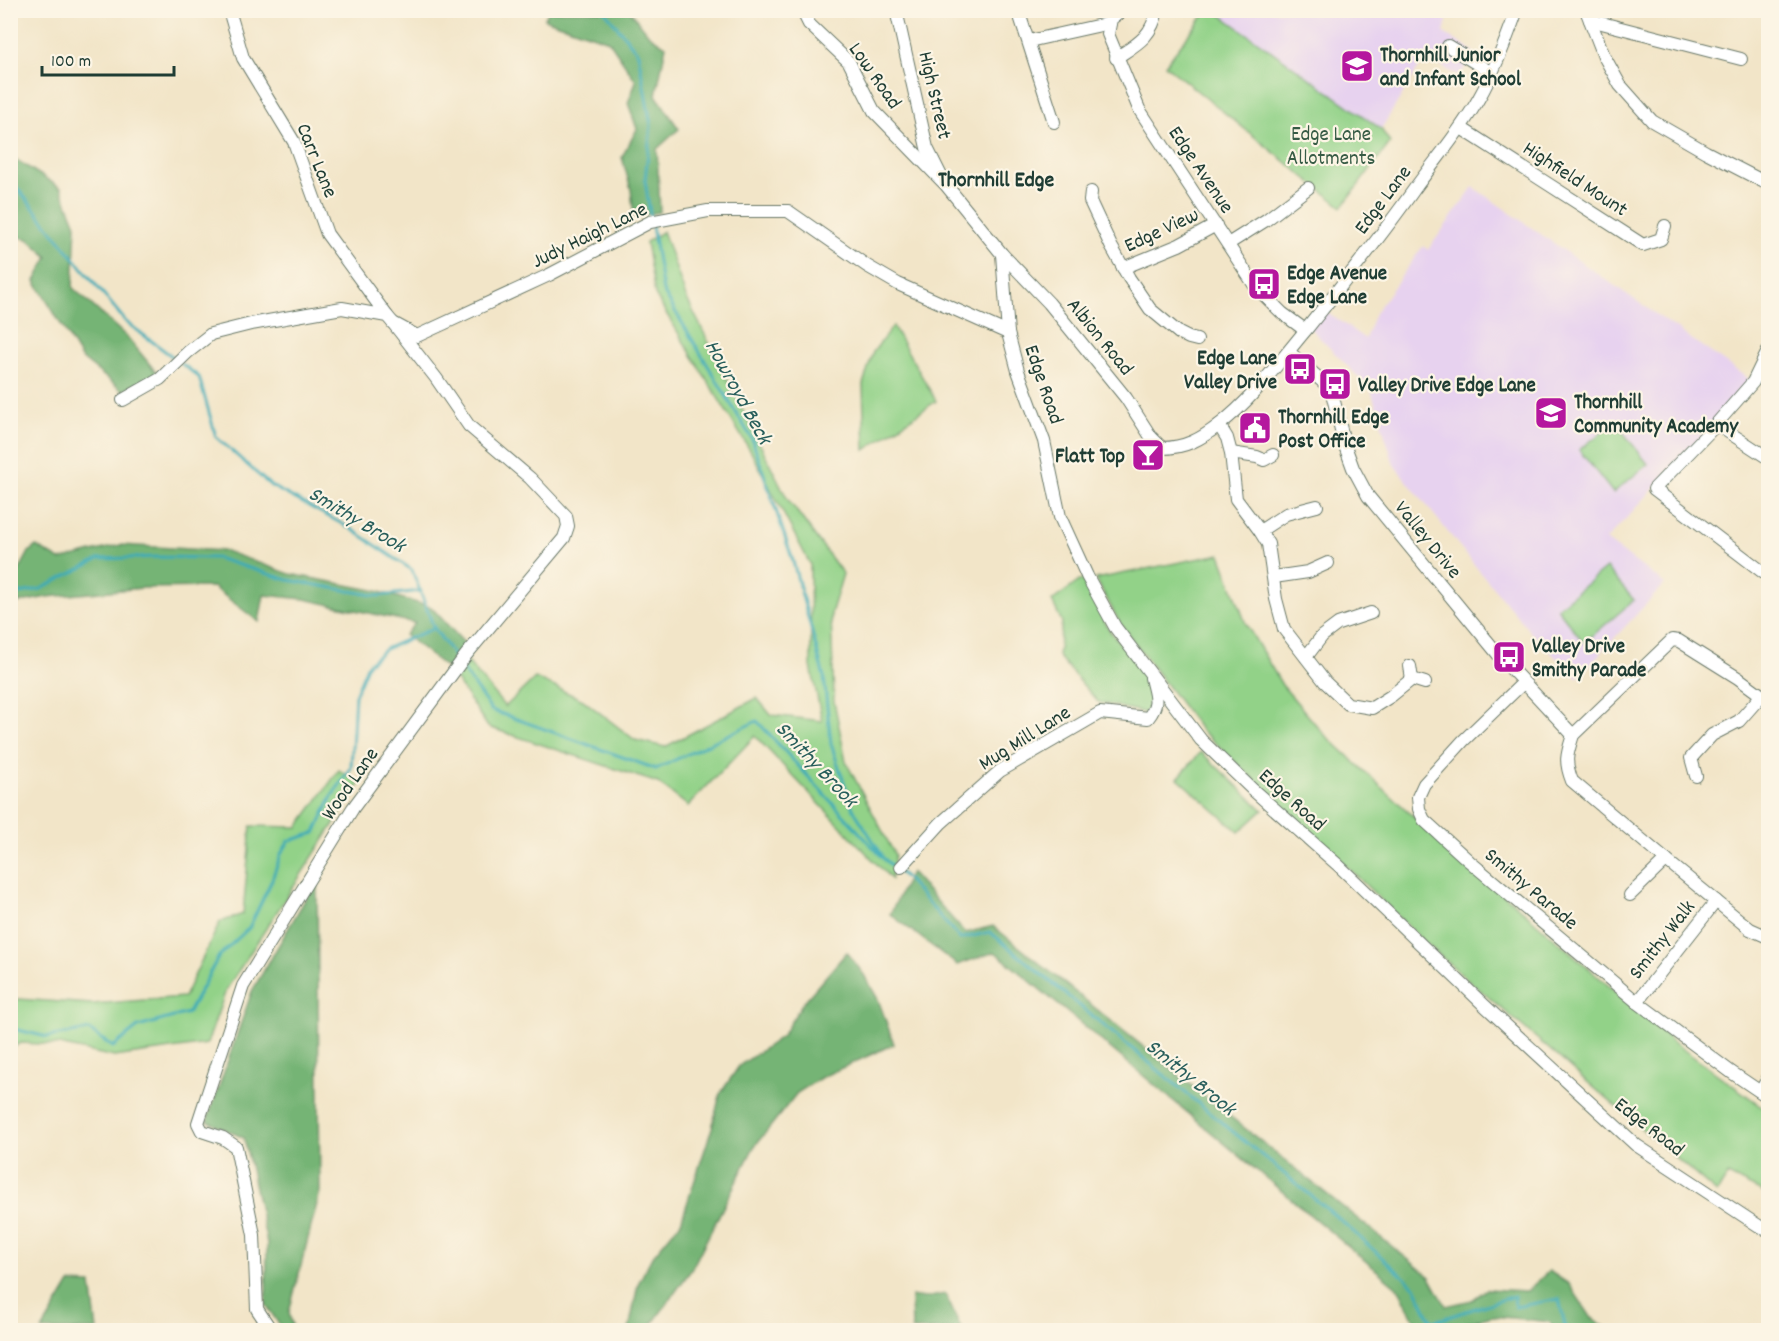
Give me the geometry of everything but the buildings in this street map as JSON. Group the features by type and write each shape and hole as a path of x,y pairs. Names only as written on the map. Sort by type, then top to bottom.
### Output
{"street":[{"name":"Carr Lane","path":"229,10 243,58 294,142 327,234 390,320"},
{"name":"Low Road","path":"802,10 809,24 849,62 874,111 946,185"},
{"name":"High Street","path":"896,10 927,148 946,185"},
{"path":"1018,10 1054,122"},
{"path":"1116,57 1143,39 1150,31 1155,22 1156,10"},
{"name":"Edge Lane","path":"1162,448 1187,445 1219,425 1240,407 1289,352 1461,128 1492,73 1517,10"},
{"path":"1029,41 1110,23 1120,11"},
{"path":"1588,15 1741,59"},
{"path":"1588,15 1604,56 1620,85 1652,121 1768,184"},
{"name":"Edge Avenue","path":"1110,23 1108,34 1139,109 1256,286 1282,313 1305,330"},
{"path":"1448,46 1492,73"},
{"name":"Highfield Mount","path":"1461,128 1643,245 1661,239 1665,226"},
{"name":"Albion Road","path":"946,185 1002,254 1049,303 1126,398 1151,437 1162,448"},
{"path":"1228,244 1266,220 1308,188"},
{"name":"Edge View","path":"1091,192 1090,201 1123,268 1150,309 1179,333 1197,340"},
{"name":"Judy Haigh Lane","path":"414,341 650,222 708,211 788,211 867,266 898,284 1008,333"},
{"name":"Edge View","path":"1123,268 1179,245 1216,225"},
{"name":"Edge Road","path":"1002,254 1008,333 1018,371 1044,441 1060,517 1087,576 1116,627 1201,740 1253,790 1338,865 1484,1005 1636,1145 1768,1230"},
{"path":"123,400 160,379 211,334 251,324 342,308 390,320 414,341"},
{"name":"Wood Lane","path":"271,1330 257,1308 254,1235 236,1147 223,1137 202,1131 198,1123 243,986 353,808 466,655 564,538 568,526 566,516 530,478 469,426 414,341"},
{"path":"1768,351 1753,382 1654,489 1768,576"},
{"name":"Valley Drive","path":"1289,352 1332,389 1345,446 1353,468 1368,496 1502,659 1573,735"},
{"path":"1716,424 1768,458"},
{"path":"1219,425 1232,453 1236,500 1268,544 1276,599 1284,629 1325,682 1348,704 1372,708 1391,696 1411,672 1425,683"},
{"path":"1232,453 1264,460 1272,455"},
{"path":"1260,531 1286,514 1317,506"},
{"path":"1274,577 1308,572 1328,562"},
{"path":"1306,657 1322,636 1338,624 1371,613"},
{"path":"1696,776 1691,758 1712,735 1738,721 1765,698 1679,641 1672,640 1573,735 1566,756 1567,768 1572,781 1665,860 1750,929 1768,937"},
{"name":"Mug Mill Lane","path":"902,867 941,823 1000,771 1100,713 1148,718 1155,709 1156,698 1149,671"},
{"name":"Smithy Parade","path":"1523,683 1463,741 1424,784 1418,798 1419,809 1424,819 1469,861 1637,1002 1731,1072 1765,1094 1768,1078"},
{"path":"1630,895 1665,860"},
{"name":"Smithy Walk","path":"1637,1002 1716,900"}],"shaded area":[{"name":"Thornhill Junior and Infant School","path":"1216,11 1436,11 1448,15 1444,33 1474,52 1459,77 1426,56 1381,129"},
{"name":"Thornhill Community Academy","path":"1473,187 1753,382 1606,540 1665,584 1577,678 1531,633 1394,465 1371,390 1309,327 1323,309 1365,339 1375,313 1423,246 1428,250"}],"green space":[{"path":"549,11 630,11 649,35 666,46 656,95 679,129 657,149 660,212 634,217 631,190 622,157 637,129 628,103 636,81 609,41 544,19"},
{"name":"Edge Lane Allotments","path":"1207,11 1215,11 1381,129 1390,143 1342,207 1165,65"},
{"path":"10,156 61,188 76,225 73,288 128,338 157,373 123,391 81,358 35,281 48,257 28,239 11,235"},
{"path":"663,231 686,297 787,498 843,574 831,614 834,701 846,762 895,855 891,879 755,736 688,806 658,783 488,727 455,678 468,662 505,707 535,678 583,700 635,740 665,747 757,698 771,715 822,721 811,666 810,564 750,450 655,295 646,242"},
{"path":"893,326 936,401 865,450 863,384 873,352"},
{"path":"1615,422 1648,464 1613,493 1579,450"},
{"path":"120,545 225,551 290,574 373,590 431,607 466,645 449,670 405,635 415,623 304,599 264,595 259,622 213,587 143,588 47,597 11,604 11,586 29,552 36,546 60,560"},
{"path":"1220,554 1246,624 1282,685 1324,734 1464,863 1508,898 1677,1045 1768,1111 1768,1195 1728,1175 1717,1193 1423,941 1330,850 1199,728 1120,623 1096,579"},
{"path":"1606,568 1634,600 1584,643 1557,608"},
{"path":"1082,579 1110,631 1144,672 1151,698 1146,713 1098,702 1058,656 1062,622 1052,601"},
{"path":"1201,752 1263,810 1239,832 1178,778"},
{"path":"339,770 360,784 226,990 207,1044 114,1057 59,1045 21,1043 11,1048 11,1002 18,999 92,1004 184,997 220,922 243,914 251,826 298,827"},
{"path":"911,872 965,933 993,926 1430,1277 1446,1306 1472,1300 1487,1289 1527,1291 1549,1271 1569,1284 1591,1317 1609,1330 1554,1330 1550,1322 1492,1316 1441,1330 1419,1330 1399,1289 995,952 957,965 890,914"},
{"path":"317,879 320,1192 289,1312 293,1330 283,1330 266,1305 267,1243 244,1138 207,1121 252,991"},
{"path":"847,952 878,999 894,1044 822,1077 797,1093 754,1147 691,1270 648,1330 629,1330 638,1284 652,1257 681,1222 712,1128 720,1094 739,1066 782,1036 802,1004"},
{"path":"70,1283 91,1284 97,1330 42,1330"},
{"path":"945,1294 962,1330 912,1330 911,1296 925,1298"}],"waterway":[{"name":"Howroyd Beck","path":"604,10 638,53 651,125 645,180 651,220"},
{"name":"Smithy Brook","path":"10,179 126,322 177,360"},
{"name":"Howroyd Beck","path":"652,226 663,291 752,439 792,558 824,677 831,744 853,809 882,855"},
{"name":"Smithy Brook","path":"182,364 199,377 216,437 271,486 350,528 412,570 434,628 457,660"},
{"path":"10,595 41,589 99,559 158,557 216,558 288,580 378,596 421,591"},
{"path":"10,1028 47,1037 89,1030 113,1047 138,1027 188,1013 219,956 249,928 271,882 281,854 289,841 315,833 332,796 351,768 355,695 368,664 385,649 434,628"},
{"name":"Smithy Brook","path":"462,668 491,710 656,769 757,721 883,858 906,878 960,939 990,932 1338,1218 1415,1287 1432,1322 1514,1296 1515,1307 1559,1299 1566,1330"}],"place":[{"name":"Thornhill Junior and Infant School","path":"1357,66"},
{"name":"Edge Avenue Edge Lane","path":"1264,284"},
{"name":"Edge Lane Valley Drive","path":"1300,369"},
{"name":"Valley Drive Edge Lane","path":"1335,384"},
{"name":"Thornhill Community Academy","path":"1551,413"},
{"name":"Thornhill Edge Post Office","path":"1255,428"},
{"name":"Flatt Top","path":"1148,455"},
{"name":"Valley Drive Smithy Parade","path":"1509,657"}],"district":[{"name":"Thornhill Edge","path":"996,178"}]}
